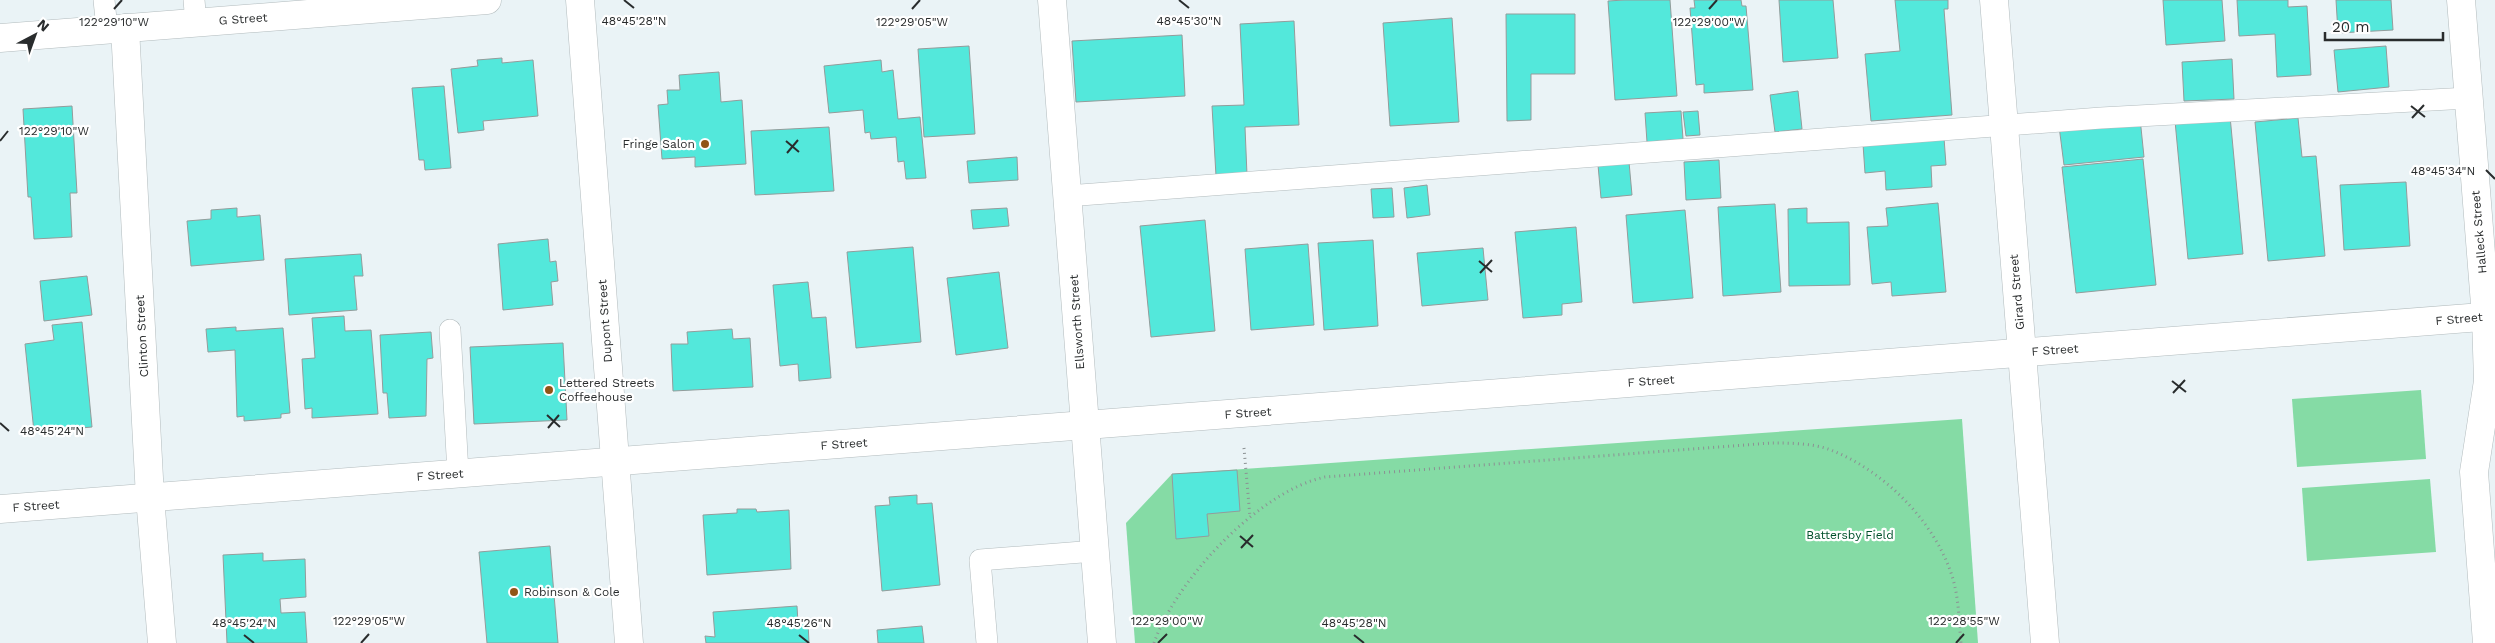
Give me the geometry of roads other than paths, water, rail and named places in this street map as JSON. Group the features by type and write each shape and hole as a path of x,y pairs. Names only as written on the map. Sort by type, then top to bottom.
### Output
{"street":[{"name":"G Street","path":"0,38 116,29 195,11 487,0"},
{"name":"Dupont Street","path":"580,0 629,643"},
{"name":"Ellsworth Street","path":"1052,0 1102,643"},
{"name":"Girard Street","path":"1994,0 2046,643"},
{"name":"Halleck Street","path":"2461,0 2468,98 2490,316 2488,381 2474,472 2487,643"},
{"name":"Clinton Street","path":"116,29 162,643"},
{"name":"F Street","path":"0,509 2490,316"}],"lane":[{"path":"104,0 116,29"},
{"path":"1067,196 2003,125 2468,98"},
{"path":"450,330 458,473"},
{"path":"987,643 980,560 1095,550"}],"place":[{"name":"Fringe Salon","path":"705,144"},
{"name":"Lettered Streets Coffeehouse","path":"549,390"},
{"name":"Robinson & Cole","path":"514,592"}],"park label":[{"name":"Battersby Field","path":"1850,535"}]}
